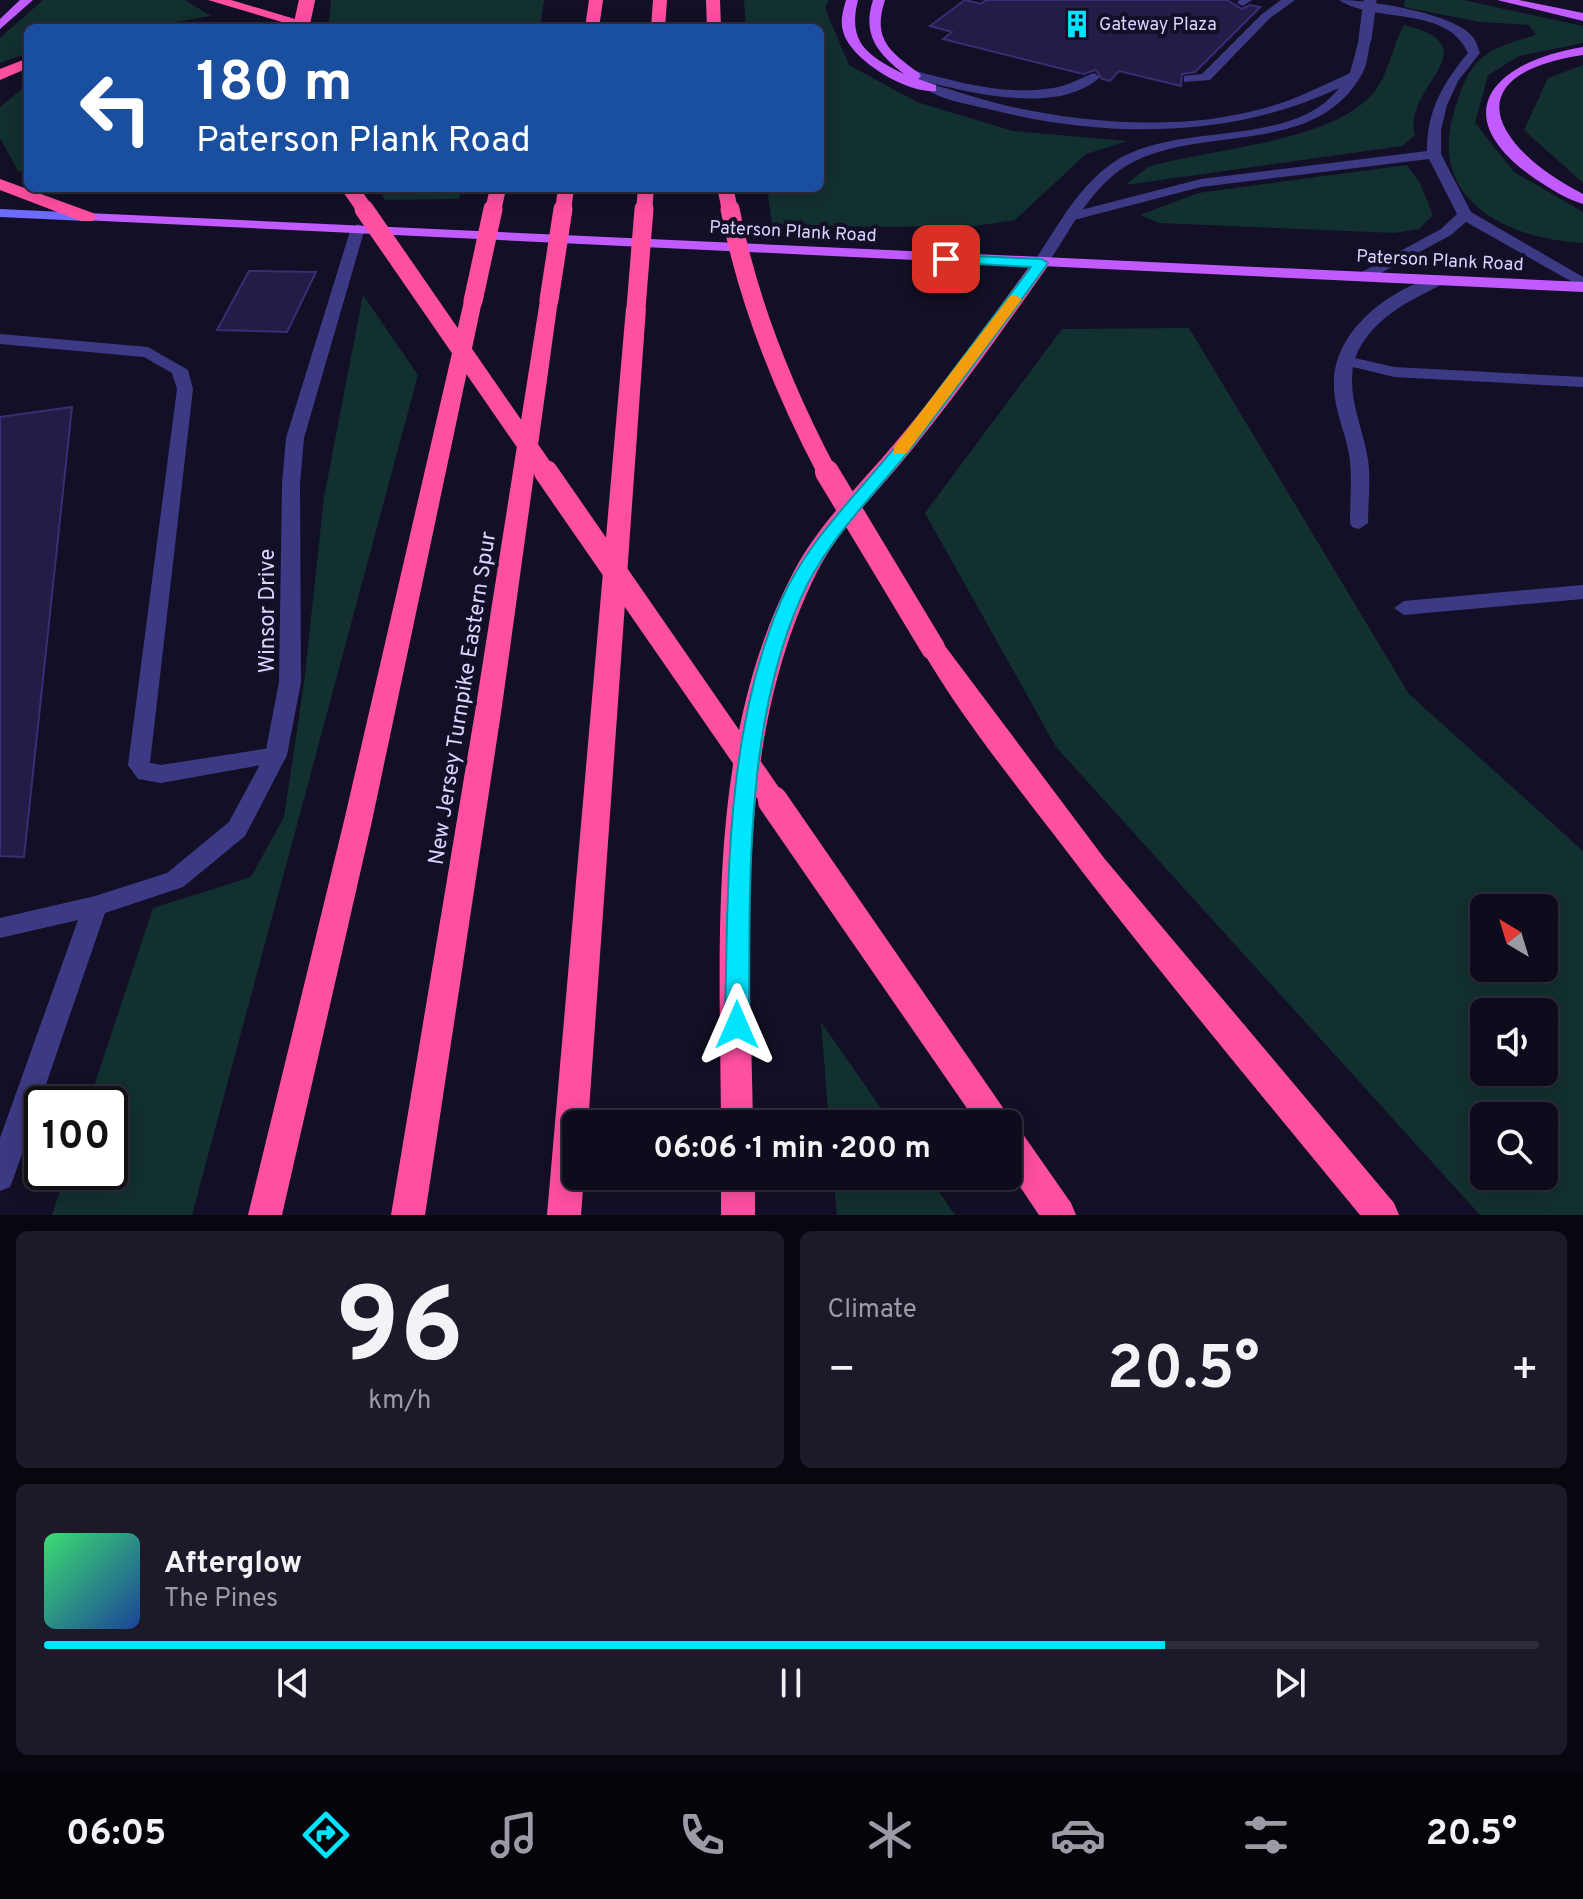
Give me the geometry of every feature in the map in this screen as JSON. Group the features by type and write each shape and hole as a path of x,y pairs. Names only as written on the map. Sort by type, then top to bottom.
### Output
{"highway":[{"path":"215,0 303,24"},
{"path":"302,24 307,0"},
{"path":"593,24 596,0"},
{"path":"658,24 660,0"},
{"path":"713,0 714,24"},
{"path":"0,75 24,64"},
{"path":"0,184 87,217"},
{"path":"353,192 986,1110"},
{"path":"265,1215 358,821 497,192"},
{"name":"New Jersey Turnpike Eastern Spur","path":"408,1215 487,720 565,192"},
{"path":"564,1215 646,192"},
{"path":"727,192 742,275 791,404 854,524 933,648 1091,864 1382,1215"},
{"path":"737,1110 739,891 749,766 766,670 791,600 808,567 838,524 913,434 1041,263"},
{"path":"1022,1162 1059,1215"},
{"path":"738,1190 738,1215"}],"main road":[{"path":"0,25 27,0"},
{"path":"852,0 845,23 850,38 861,53 895,76 931,88"},
{"path":"879,0 872,26 875,38 884,50 931,88"},
{"path":"1503,0 1583,17"},
{"path":"1583,51 1550,57 1515,73 1496,95 1493,110 1495,124 1519,156 1548,180 1583,200"},
{"name":"Paterson Plank Road","path":"0,213 1041,263 1583,285"}],"street":[{"path":"1188,79 1206,77 1266,16 1289,0"},
{"path":"1345,0 1445,23 1467,37 1474,53 1452,80 1440,105 1434,130 1434,154 1465,215 1583,285"},
{"path":"1041,263 1098,181 1123,162 1152,150 1283,126 1311,117 1332,105 1356,75 1370,0"},
{"path":"912,74 961,86 1048,93 1082,85 1094,77"},
{"path":"931,88 960,99 1038,115 1123,123 1183,123 1260,113 1286,106 1356,75"},
{"path":"1074,216 1201,183 1434,154"},
{"path":"1363,277 1446,232 1465,215"},
{"name":"Winsor Drive","path":"0,928 95,906 175,880 237,829 276,755 290,682 291,484 295,438 358,228"},
{"path":"1359,523 1359,459 1344,407 1341,370 1348,347 1361,328 1396,301 1440,280"},
{"path":"0,339 148,352 180,370 185,389 139,765 146,773 161,774 276,755"},
{"path":"1344,360 1394,372 1583,382"},
{"path":"1404,608 1583,592"},
{"path":"0,1177 95,906"}],"green space":[{"path":"43,0 185,0 211,16 163,24 24,24 24,54 0,63 0,38"},
{"path":"331,0 544,0 541,24 329,24"},
{"path":"744,0 829,0 825,8 849,65 917,102 1013,131 1128,141 1086,154 1015,220 975,226 772,224 768,192 824,192 824,24 746,24"},
{"path":"1405,0 1463,0 1583,26 1583,43 1519,56 1488,75 1475,123 1514,172 1583,212 1583,243 1555,240 1502,223 1480,209 1463,191 1452,169 1449,143 1454,112 1466,79 1490,52 1536,35 1529,25 1480,22 1404,7"},
{"path":"1404,25 1430,34 1442,45 1443,57 1414,117 1415,135 1402,146 1125,185 1148,167 1301,133 1330,123 1355,109 1379,84"},
{"path":"1583,65 1583,183 1524,130 1548,78"},
{"path":"24,87 24,172 18,171 0,138 0,107"},
{"path":"1407,165 1420,183 1433,215 1419,229 1395,233 1159,223 1140,215 1198,193"},
{"path":"381,192 460,192 459,199 385,200"},
{"path":"363,295 418,375 192,1215 52,1215 60,1190 128,1190 128,1086 94,1086 153,908 251,877 284,817 304,683 324,497"},
{"path":"1189,328 1409,694 1583,851 1583,1215 1480,1215 1056,747 925,513 1062,329"},
{"path":"821,1022 882,1110 828,1110"},
{"path":"834,1190 938,1190 955,1215 837,1215"}],"building":[{"path":"965,0 981,4 986,0 1227,0 1242,9 1250,5 1260,7 1195,72 1182,74 1181,86 1119,71 1110,81 1102,79 1096,70 1083,74 943,39 952,32 930,26"},
{"path":"249,271 316,272 287,332 217,330"},
{"path":"72,407 24,857 0,856 0,417"}],"slow traffic":[{"path":"900,450 1015,299"}],"place":[{"name":"Gateway Plaza","path":"1077,24"}],"route":[{"path":"737,1025 739,891 744,813 758,706 776,637 808,567 838,524 904,446 1041,263 946,259"}]}
